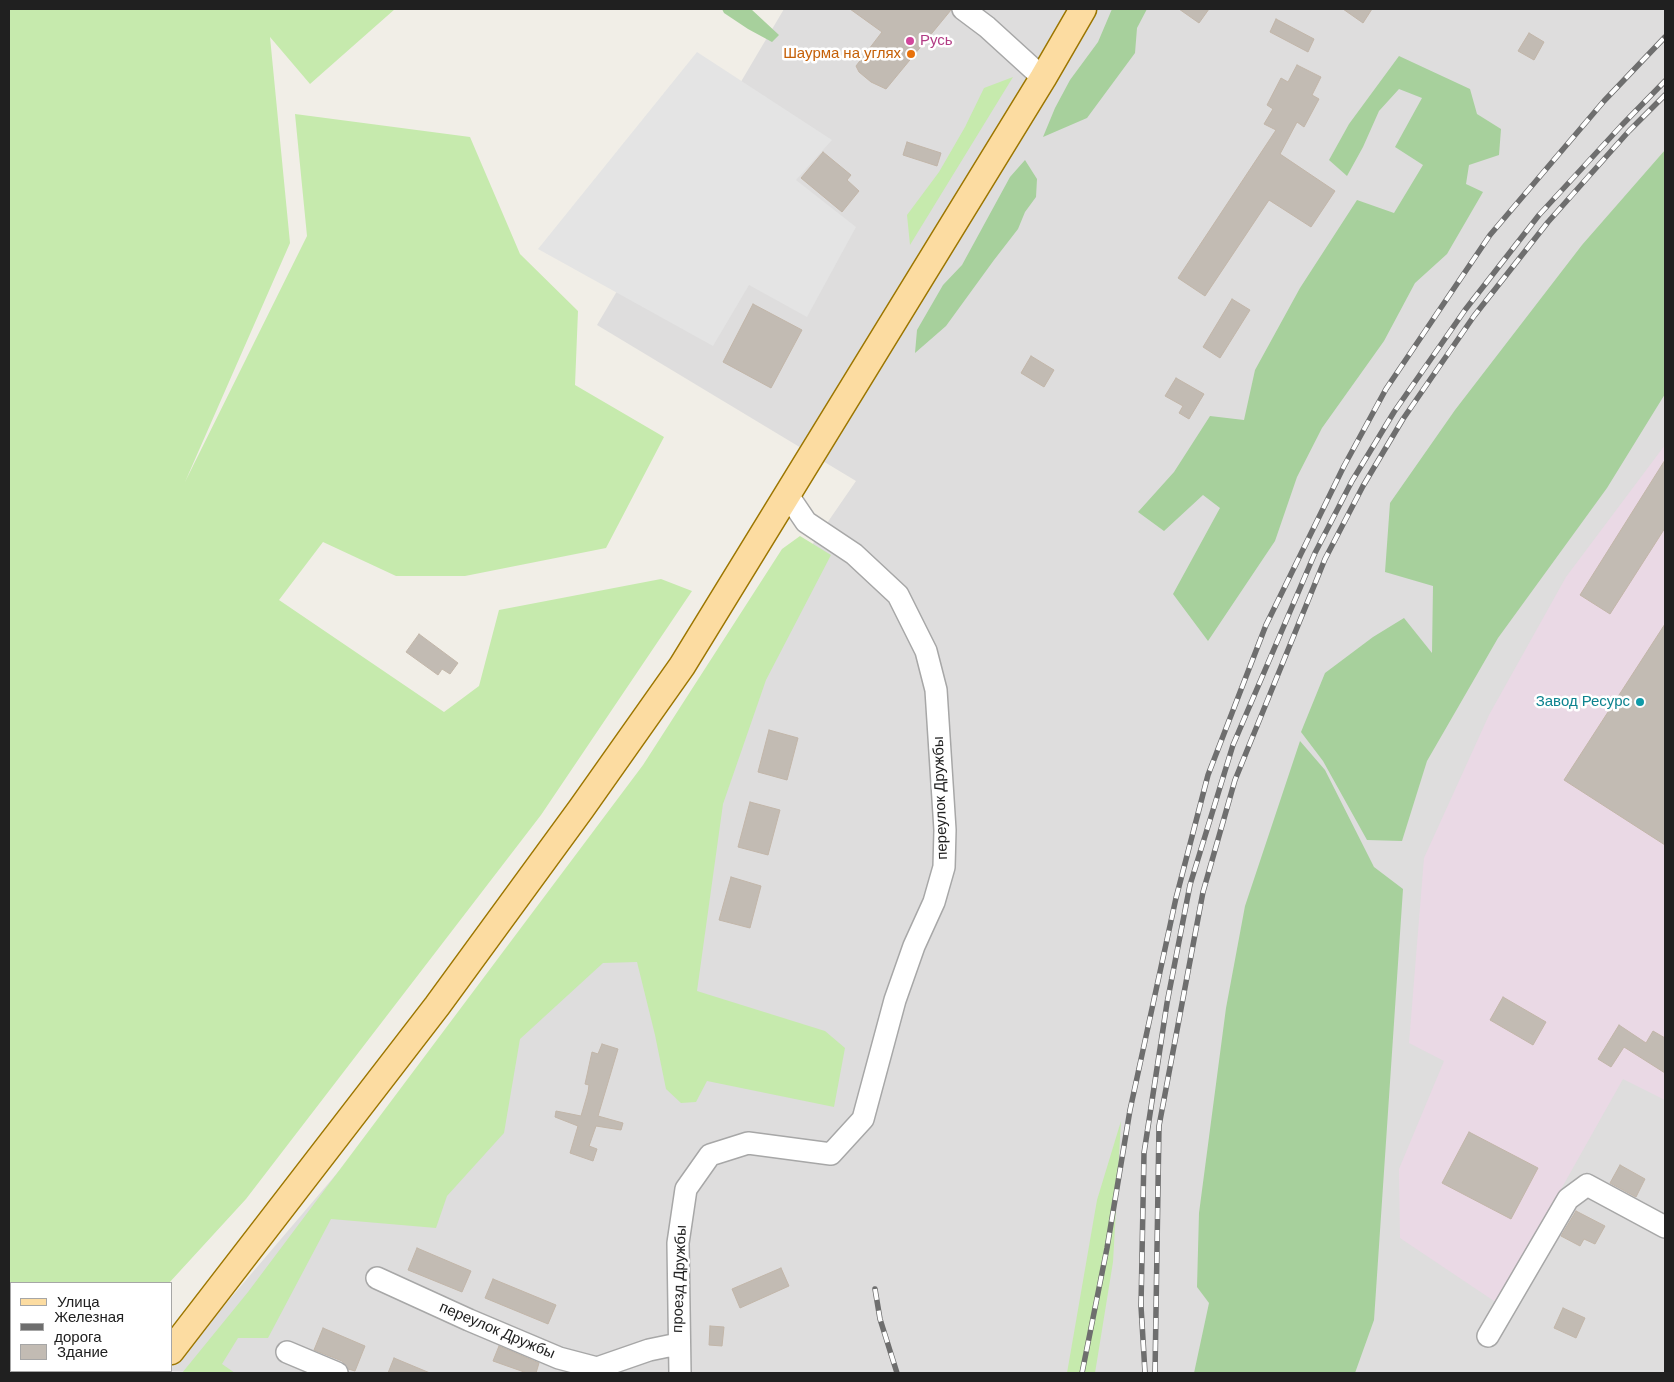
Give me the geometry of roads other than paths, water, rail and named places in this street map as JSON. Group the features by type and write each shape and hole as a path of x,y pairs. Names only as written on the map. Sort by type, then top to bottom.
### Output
{"main road":[{"path":"172,1350 437,1006 581,809 682,666 1043,78 1083,9"}],"street":[{"path":"963,9 987,27 1043,78"},
{"name":"переулок Дружбы","path":"787,494 806,522 854,554 898,596 926,651 936,690 945,830 944,866 934,902 914,946 895,1000 863,1119 832,1154 790,1148"},
{"name":"проезд Дружбы","path":"680,1373 678,1344 678,1243 686,1189 710,1155 748,1143 790,1148"},
{"path":"1488,1336 1568,1199 1587,1185 1665,1227"},
{"name":"переулок Дружбы","path":"377,1278 559,1358 597,1368 650,1350 678,1344"},
{"path":"287,1352 337,1373"}],"railway":[{"path":"1082,1373 1107,1248 1130,1110 1176,898 1208,775 1266,625 1344,466 1386,389 1490,235 1604,101 1665,37"},
{"path":"1145,1373 1141,1306 1144,1153 1167,1003 1190,885 1233,745 1315,553 1352,481 1394,412 1465,310 1539,215 1665,81"},
{"path":"1155,1373 1159,1126 1203,892 1235,780 1325,559 1363,486 1403,419 1474,316 1548,222 1629,131 1665,95"},
{"path":"875,1289 880,1319 897,1373"}],"place":[{"name":"Русь","path":"910,41"},
{"name":"Шаурма на углях","path":"911,54"},
{"name":"Завод Ресурс","path":"1640,702"}]}
